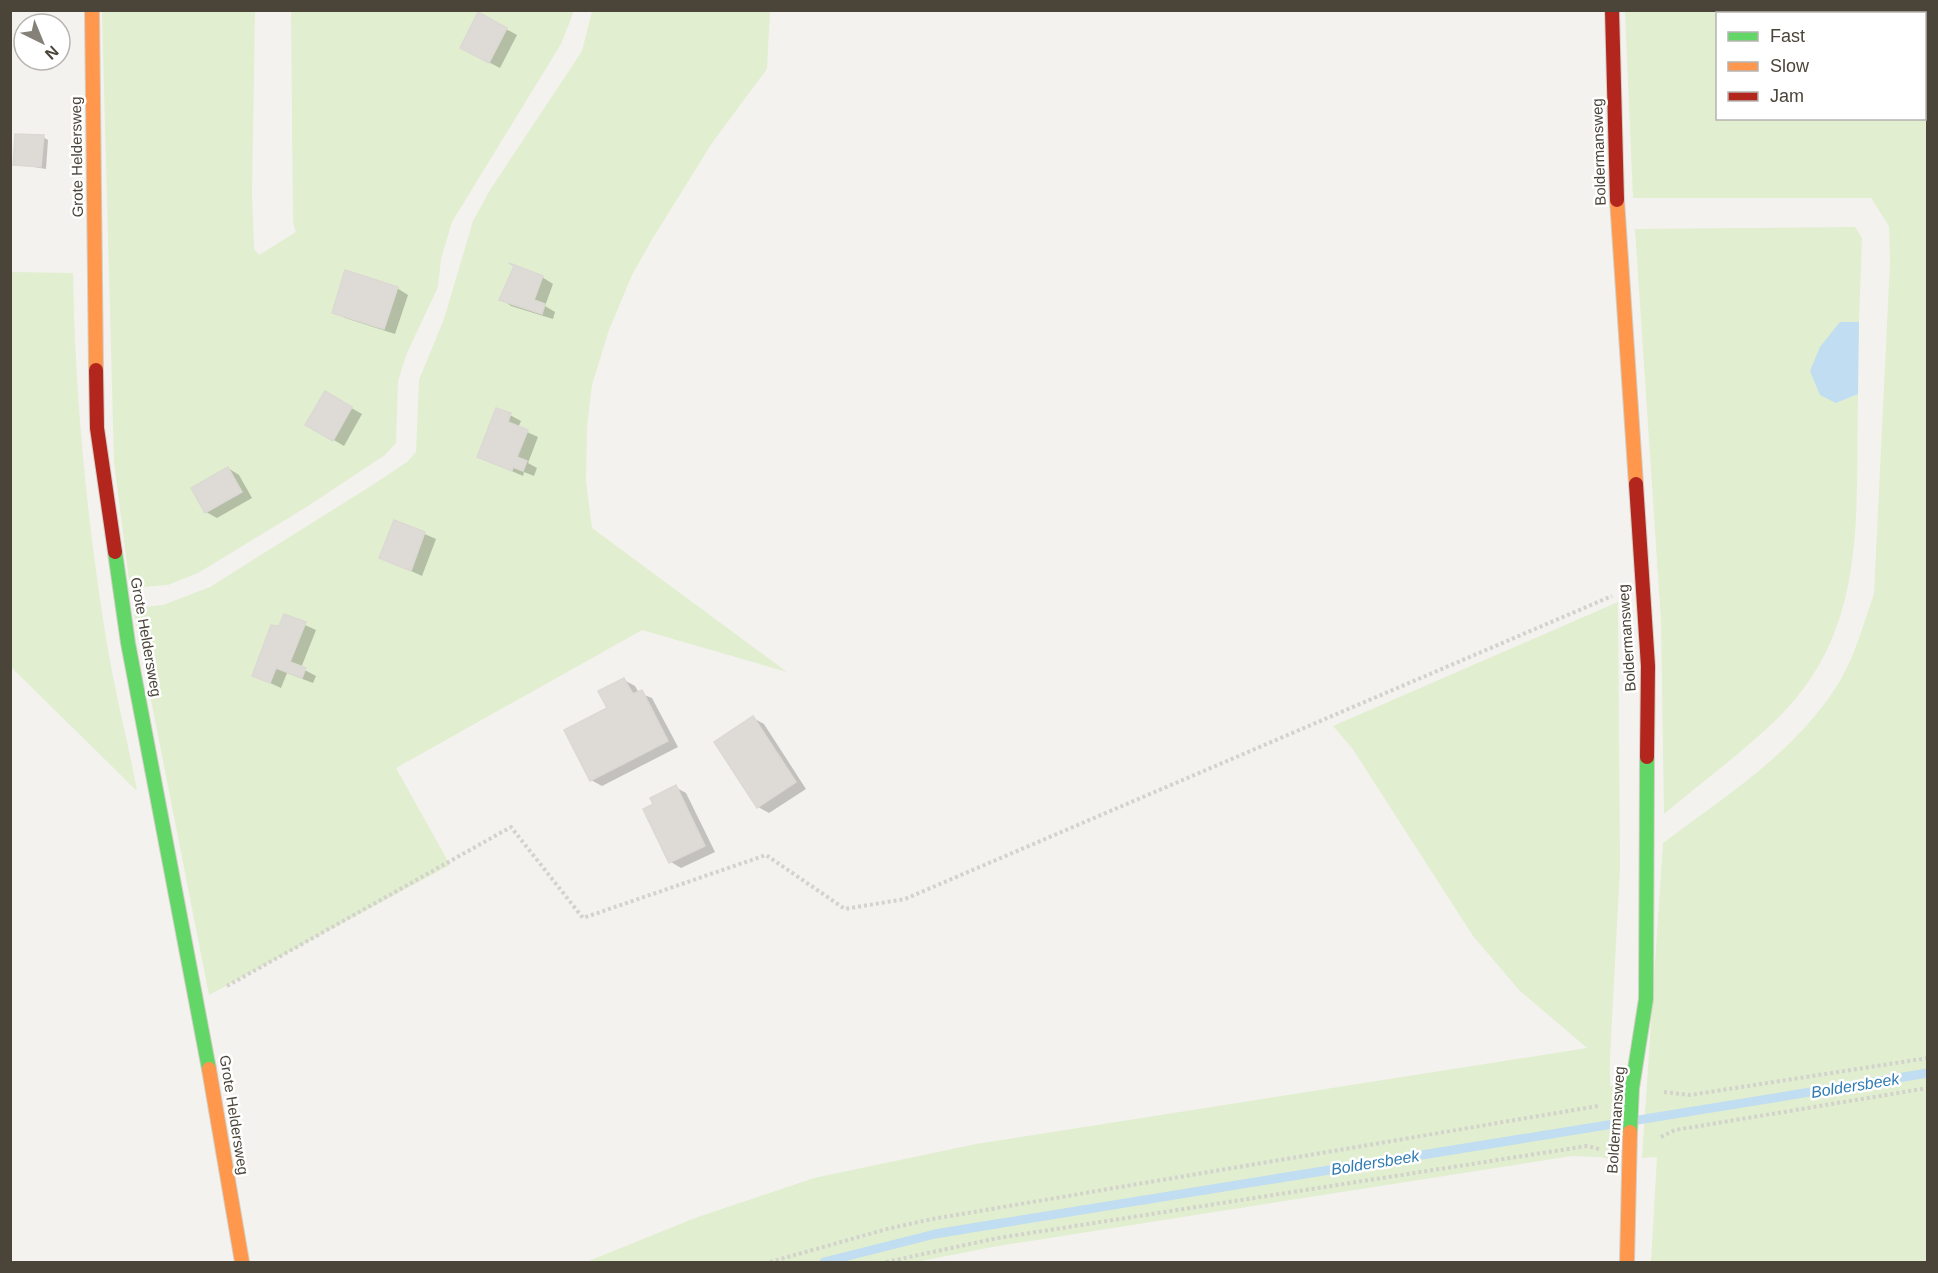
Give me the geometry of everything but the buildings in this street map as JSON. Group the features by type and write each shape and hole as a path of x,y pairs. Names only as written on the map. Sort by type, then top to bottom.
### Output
{"street":[{"name":"Grote Heldersweg","path":"92,10 97,428 128,643 198,1002 242,1263"},
{"name":"Boldermansweg","path":"1612,10 1617,205 1640,584 1648,666 1646,999 1632,1092 1627,1263"}],"path":[{"path":"198,1002 511,827 583,918 766,855 845,909 905,899 1640,584"},
{"path":"770,1263 887,1229 942,1217 1593,1108 1632,1092 1690,1095 1928,1058"},
{"path":"886,1263 998,1238 1587,1146 1629,1150 1675,1130 1928,1088"}],"green space":[{"path":"102,11 255,11 252,193 254,249 259,255 296,232 293,223 291,11 574,11 561,44 452,222 441,259 438,287 407,353 398,381 396,443 385,455 308,506 198,573 168,585 130,588 114,462"},
{"path":"592,11 770,11 767,69 712,143 653,238 632,275 609,330 592,385 587,427 586,481 592,528 787,672 642,630 396,768 450,865 209,995 133,608 163,605 210,587 374,484 407,462 416,452 419,380 444,319 473,221 490,190 582,51"},
{"path":"1625,11 1927,11 1927,1262 1651,1262 1657,1157 1642,1158 1663,843 1760,770 1804,728 1841,679 1855,648 1874,594 1890,262 1889,226 1871,198 1633,198"},
{"path":"1855,227 1862,238 1859,322 1840,322 1836,403 1858,394 1856,523 1852,565 1843,606 1829,645 1808,682 1779,717 1737,755 1664,814 1661,621 1635,229"},
{"path":"10,272 73,273 79,413 94,552 110,662 137,791 11,667"},
{"path":"1618,602 1620,868 1610,1086 1624,1085 1618,1162 1601,1157 1572,1156 998,1246 916,1262 586,1262 695,1218 814,1178 976,1144 1587,1048 1519,990 1473,936 1352,748 1333,726"}],"water":[{"path":"1840,322 1859,322 1858,394 1836,403 1820,395 1810,371 1820,347"}],"waterway":[{"name":"Boldersbeek","path":"824,1262 935,1234 1928,1073"}],"traffic: fast":[{"path":"115,552 128,643 209,1069"},
{"path":"1630,1132 1632,1088 1646,999 1647,757"}],"traffic: slow":[{"path":"92,10 96,370"},
{"path":"1617,200 1636,484"},
{"path":"209,1069 242,1262"},
{"path":"1627,1262 1630,1132"}],"traffic: jam":[{"path":"1612,10 1617,200"},
{"path":"96,370 97,428 115,552"},
{"path":"1636,484 1648,666 1647,757"}]}
